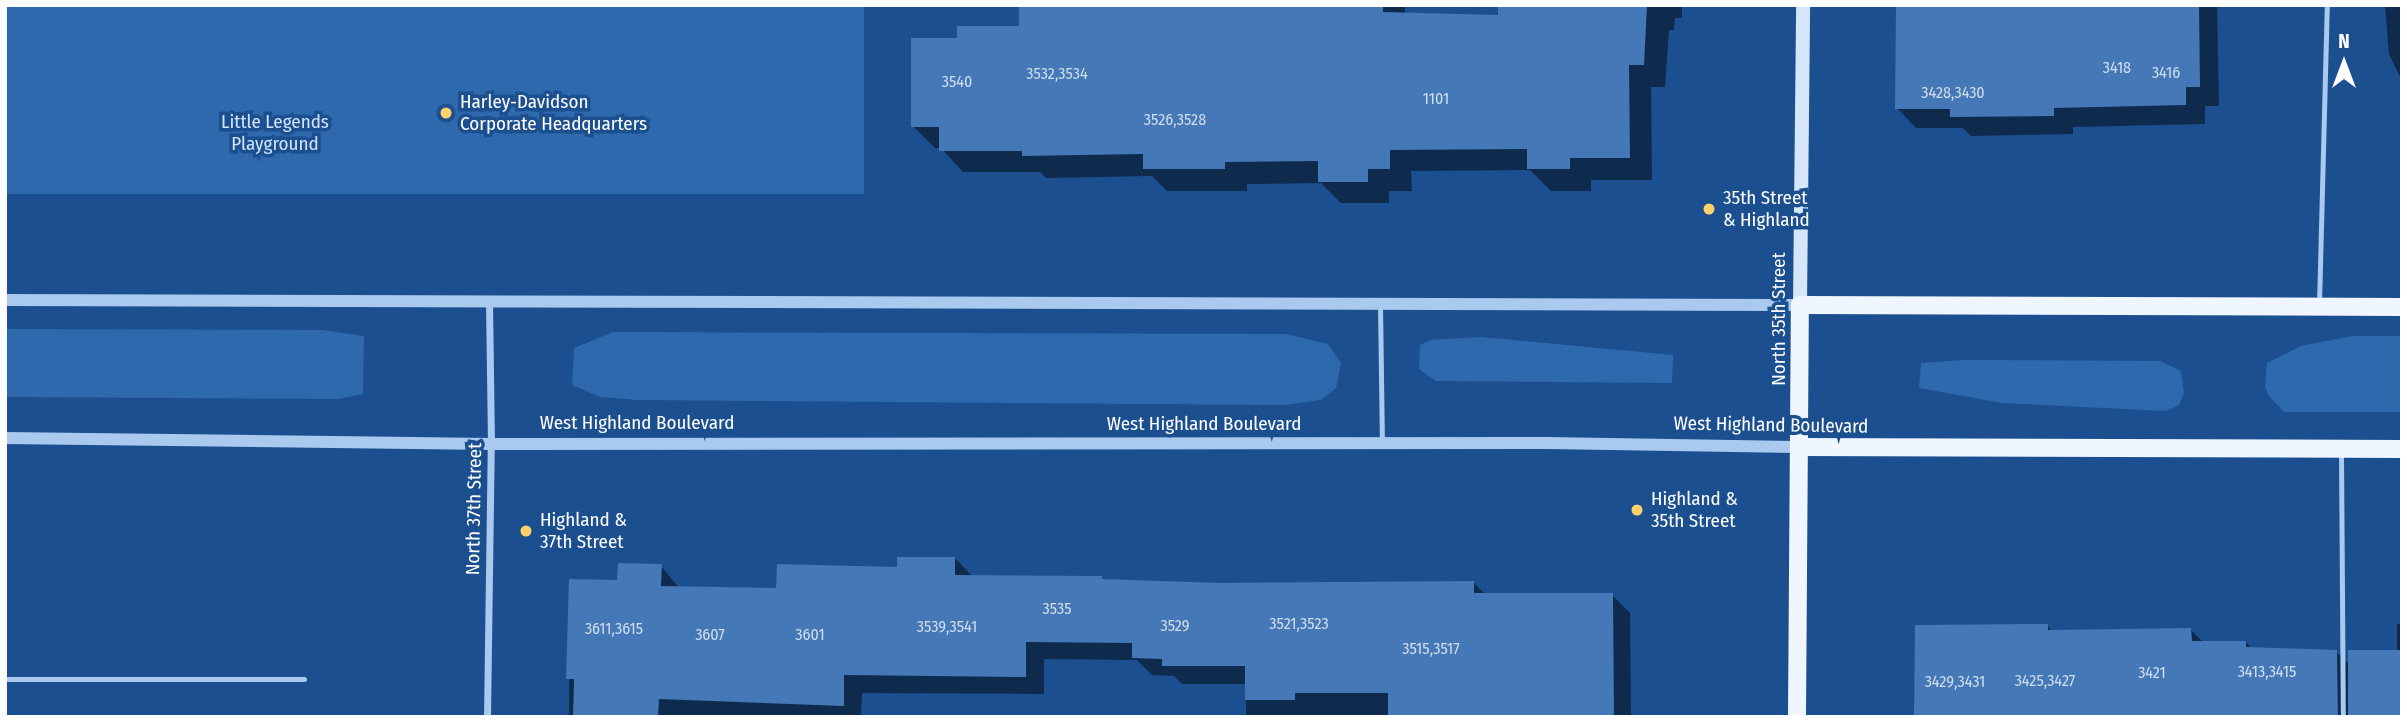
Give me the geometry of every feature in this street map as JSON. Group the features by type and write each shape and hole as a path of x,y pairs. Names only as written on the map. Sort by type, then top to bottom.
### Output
{"main road":[{"name":"North 35th Street","path":"1797,717 1803,5"},
{"path":"1800,305 2402,307"},
{"name":"West Highland Boulevard","path":"1800,447 2402,449"}],"street":[{"path":"5,300 1800,305"},
{"name":"North 37th Street","path":"487,717 491,444 489,301"},
{"name":"West Highland Boulevard","path":"5,438 491,444 1547,443 1800,447"}],"lane":[{"path":"2319,307 2327,5"},
{"path":"1380,304 1382,445"},
{"path":"2341,449 2343,717"},
{"path":"5,679 303,679"}],"green space":[{"name":"Harley-Davidson Corporate Headquarters","path":"5,5 864,5 864,194 5,194"},
{"path":"5,329 323,330 364,336 363,394 338,399 5,397"},
{"path":"613,332 1286,334 1328,344 1341,363 1336,388 1321,400 1285,405 637,400 601,397 572,385 574,348"},
{"path":"2352,336 2402,336 2402,412 2284,412 2269,396 2265,387 2267,363 2301,346"},
{"path":"1481,337 1673,355 1672,383 1436,381 1419,369 1420,345 1430,340"},
{"path":"1962,360 2160,361 2181,371 2184,393 2179,405 2165,411 2002,403 1919,388 1921,363"}],"building":[{"path":"1383,5 1383,12 1498,15 1498,5 1647,5 1644,65 1629,65 1630,158 1570,158 1570,169 1527,169 1527,149 1390,150 1390,169 1368,169 1368,182 1318,182 1318,161 1225,162 1225,169 1143,169 1143,154 1022,156 1022,151 939,151 939,127 911,127 911,38 957,38 957,26 1019,26 1019,7"},
{"path":"1896,5 2199,5 2200,87 2186,87 2186,105 2054,108 2054,116 1950,117 1950,109 1895,109"},
{"path":"897,557 955,557 955,575 1102,576 1102,579 1219,583 1474,581 1474,593 1613,593 1614,717 1388,717 1388,693 1295,693 1295,700 1245,700 1245,666 1162,666 1162,659 1132,658 1132,643 1026,642 1026,677 844,675 844,706 659,699 658,717 573,717 574,679 566,679 569,579 617,580 618,563 662,564 661,586 776,588 777,564 897,567"},
{"path":"2048,624 2048,630 2191,628 2192,641 2246,641 2246,647 2337,650 2338,717 1914,717 1915,625"},
{"path":"2348,650 2402,650 2402,717 2348,717"}],"place":[{"name":"Harley-Davidson Corporate Headquarters","path":"446,113"},
{"name":"35th Street & Highland","path":"1709,209"},
{"name":"Highland & 35th Street","path":"1637,510"},
{"name":"Highland & 37th Street","path":"526,531"}],"park label":[{"name":"Little Legends Playground","path":"275,133"}]}
